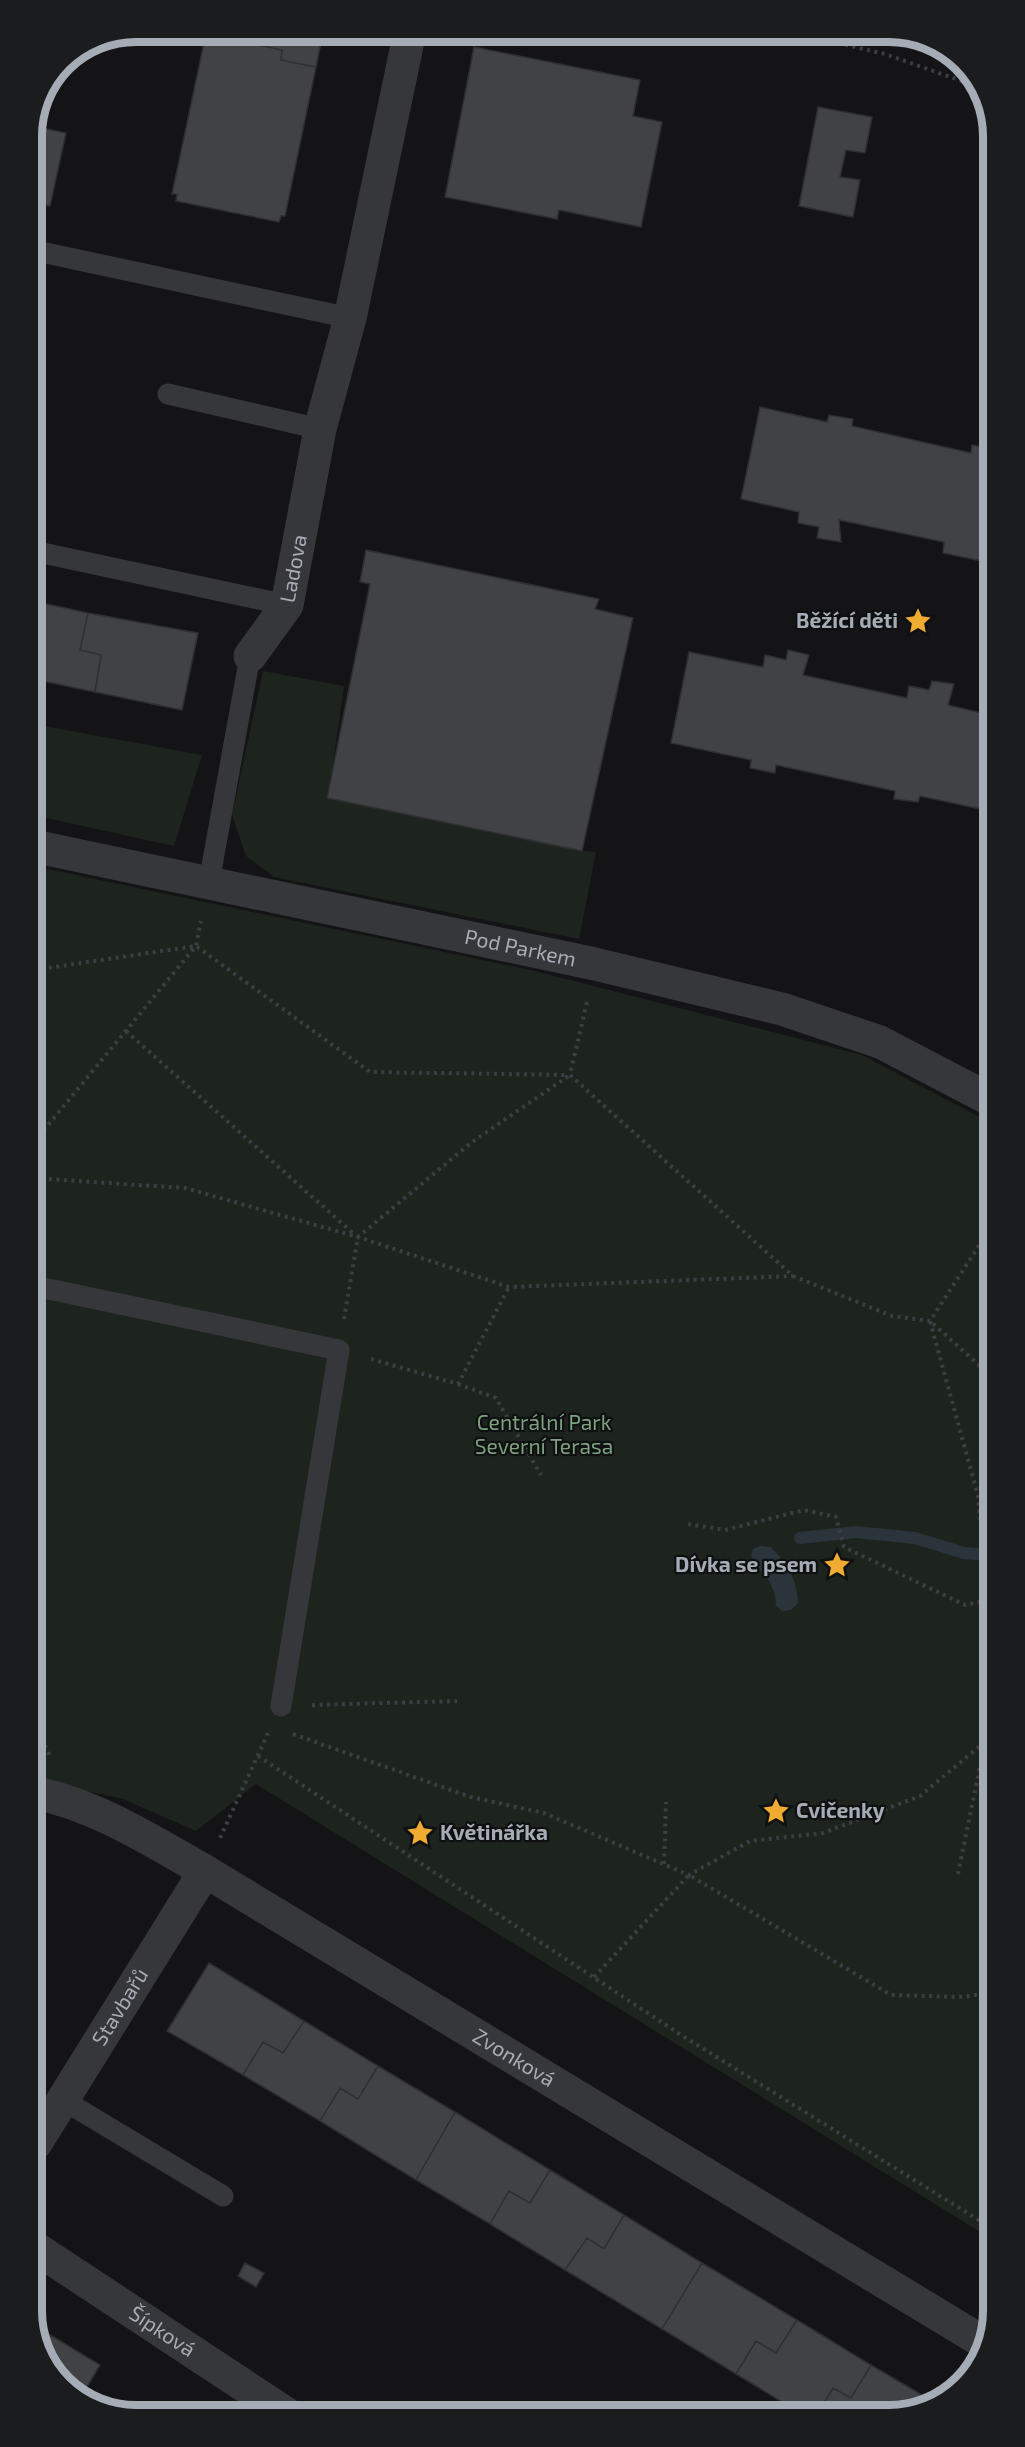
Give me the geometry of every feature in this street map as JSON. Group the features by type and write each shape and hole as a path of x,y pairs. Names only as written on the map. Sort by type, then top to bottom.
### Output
{"street":[{"name":"Ladova","path":"250,656 287,605 320,429 350,318 408,42"},
{"name":"Pod Parkem","path":"42,848 595,964 782,1009 880,1042 983,1096"},
{"name":"Zvonková","path":"42,1794 70,1800 101,1814 205,1871 978,2339"},
{"name":"Stavbařů","path":"42,2133 205,1871"},
{"name":"Šípková","path":"42,2252 273,2405"}],"lane":[{"path":"42,252 350,318"},
{"path":"168,394 320,429"},
{"path":"42,553 287,605"},
{"name":"Ladova","path":"209,882 250,656"},
{"path":"42,1288 339,1350 281,1706"},
{"path":"63,2100 223,2196"}],"path":[{"path":"833,42 885,54 966,82"},
{"path":"42,1133 196,946 209,882"},
{"path":"42,969 196,946 370,1072 570,1075 794,1276 892,1316 930,1321 983,1369"},
{"path":"541,1475 496,1398 458,1384 339,1350 358,1237 472,1142 538,1100 570,1075 595,964"},
{"path":"126,1031 358,1237"},
{"path":"42,1179 186,1188 358,1237 509,1287 794,1276"},
{"path":"983,1239 930,1321 978,1496 983,1542"},
{"path":"458,1384 509,1287"},
{"path":"688,1524 725,1530 804,1510 836,1517 844,1547 965,1605 983,1601"},
{"path":"281,1706 457,1701"},
{"path":"205,1871 281,1706"},
{"path":"281,1706 294,1736 471,1797 544,1813 689,1875 891,1995 964,1997 983,1994"},
{"path":"594,1977 689,1875 750,1841 823,1833 920,1796 983,1744"},
{"path":"958,1874 983,1752"},
{"path":"258,1756 689,2040 983,2223"},
{"path":"664,1864 666,1802"}],"green space":[{"path":"263,671 344,686 328,798 596,852 579,939 274,877 246,856 232,815"},
{"path":"42,726 202,755 174,846 42,817"},
{"name":"Centrální Park Severní Terasa","path":"42,868 535,971 862,1055 983,1119 983,2234 256,1784 196,1831 123,1799 42,1781"}],"shaded area":[{"path":"760,1546 771,1547 790,1572 796,1586 798,1603 791,1610 782,1611 776,1605 770,1583 751,1556 753,1549"}],"building":[{"path":"204,42 245,42 282,50 281,60 316,67 285,216 281,216 279,222 176,201 177,194 172,194"},
{"path":"245,42 321,42 316,67 281,60 282,50"},
{"path":"474,47 640,80 633,116 662,122 641,227 559,210 557,219 445,197"},
{"path":"818,107 872,117 865,153 846,150 840,177 860,180 853,217 799,206"},
{"path":"42,128 66,133 50,206 42,204"},
{"path":"760,407 827,422 829,415 853,419 852,426 971,453 972,445 983,447 983,557 982,561 943,553 944,542 839,520 841,542 817,538 819,527 798,523 799,512 741,499"},
{"path":"366,550 599,599 595,609 633,618 582,851 327,798 370,584 360,582"},
{"path":"42,603 88,613 80,650 101,655 95,692 42,681"},
{"path":"88,613 198,633 182,710 95,692 101,655 80,650"},
{"path":"788,650 809,655 803,675 907,698 909,686 929,690 932,681 954,684 948,705 983,713 983,810 920,796 918,802 894,799 895,791 776,765 775,773 750,768 751,760 671,743 689,652 763,667 765,655 786,660"},
{"path":"209,1963 304,2021 283,2053 263,2042 243,2075 167,2031"},
{"path":"304,2021 378,2066 358,2099 340,2088 320,2121 243,2075 263,2042 283,2053"},
{"path":"378,2066 455,2112 416,2180 320,2121 340,2088 358,2099"},
{"path":"455,2112 550,2170 530,2203 509,2191 490,2224 416,2180"},
{"path":"550,2170 624,2215 604,2249 587,2238 565,2270 490,2224 509,2191 530,2203"},
{"path":"624,2215 702,2263 662,2329 565,2270 587,2238 604,2249"},
{"path":"245,2263 264,2273 256,2287 238,2276"},
{"path":"702,2263 797,2320 776,2353 756,2341 736,2374 662,2329"},
{"path":"797,2320 871,2365 851,2398 833,2388 823,2405 787,2405 736,2374 756,2341 776,2353"},
{"path":"45,2332 100,2365 85,2390 79,2386 58,2363"},
{"path":"871,2365 925,2397 889,2405 823,2405 833,2388 851,2398"}],"waterway":[{"path":"800,1538 856,1532 915,1538 964,1553 983,1554"}],"place":[{"name":"Běžící děti","path":"918,621"},
{"name":"Dívka se psem","path":"837,1565"},
{"name":"Cvičenky","path":"776,1811"},
{"name":"Květinářka","path":"420,1833"}]}
